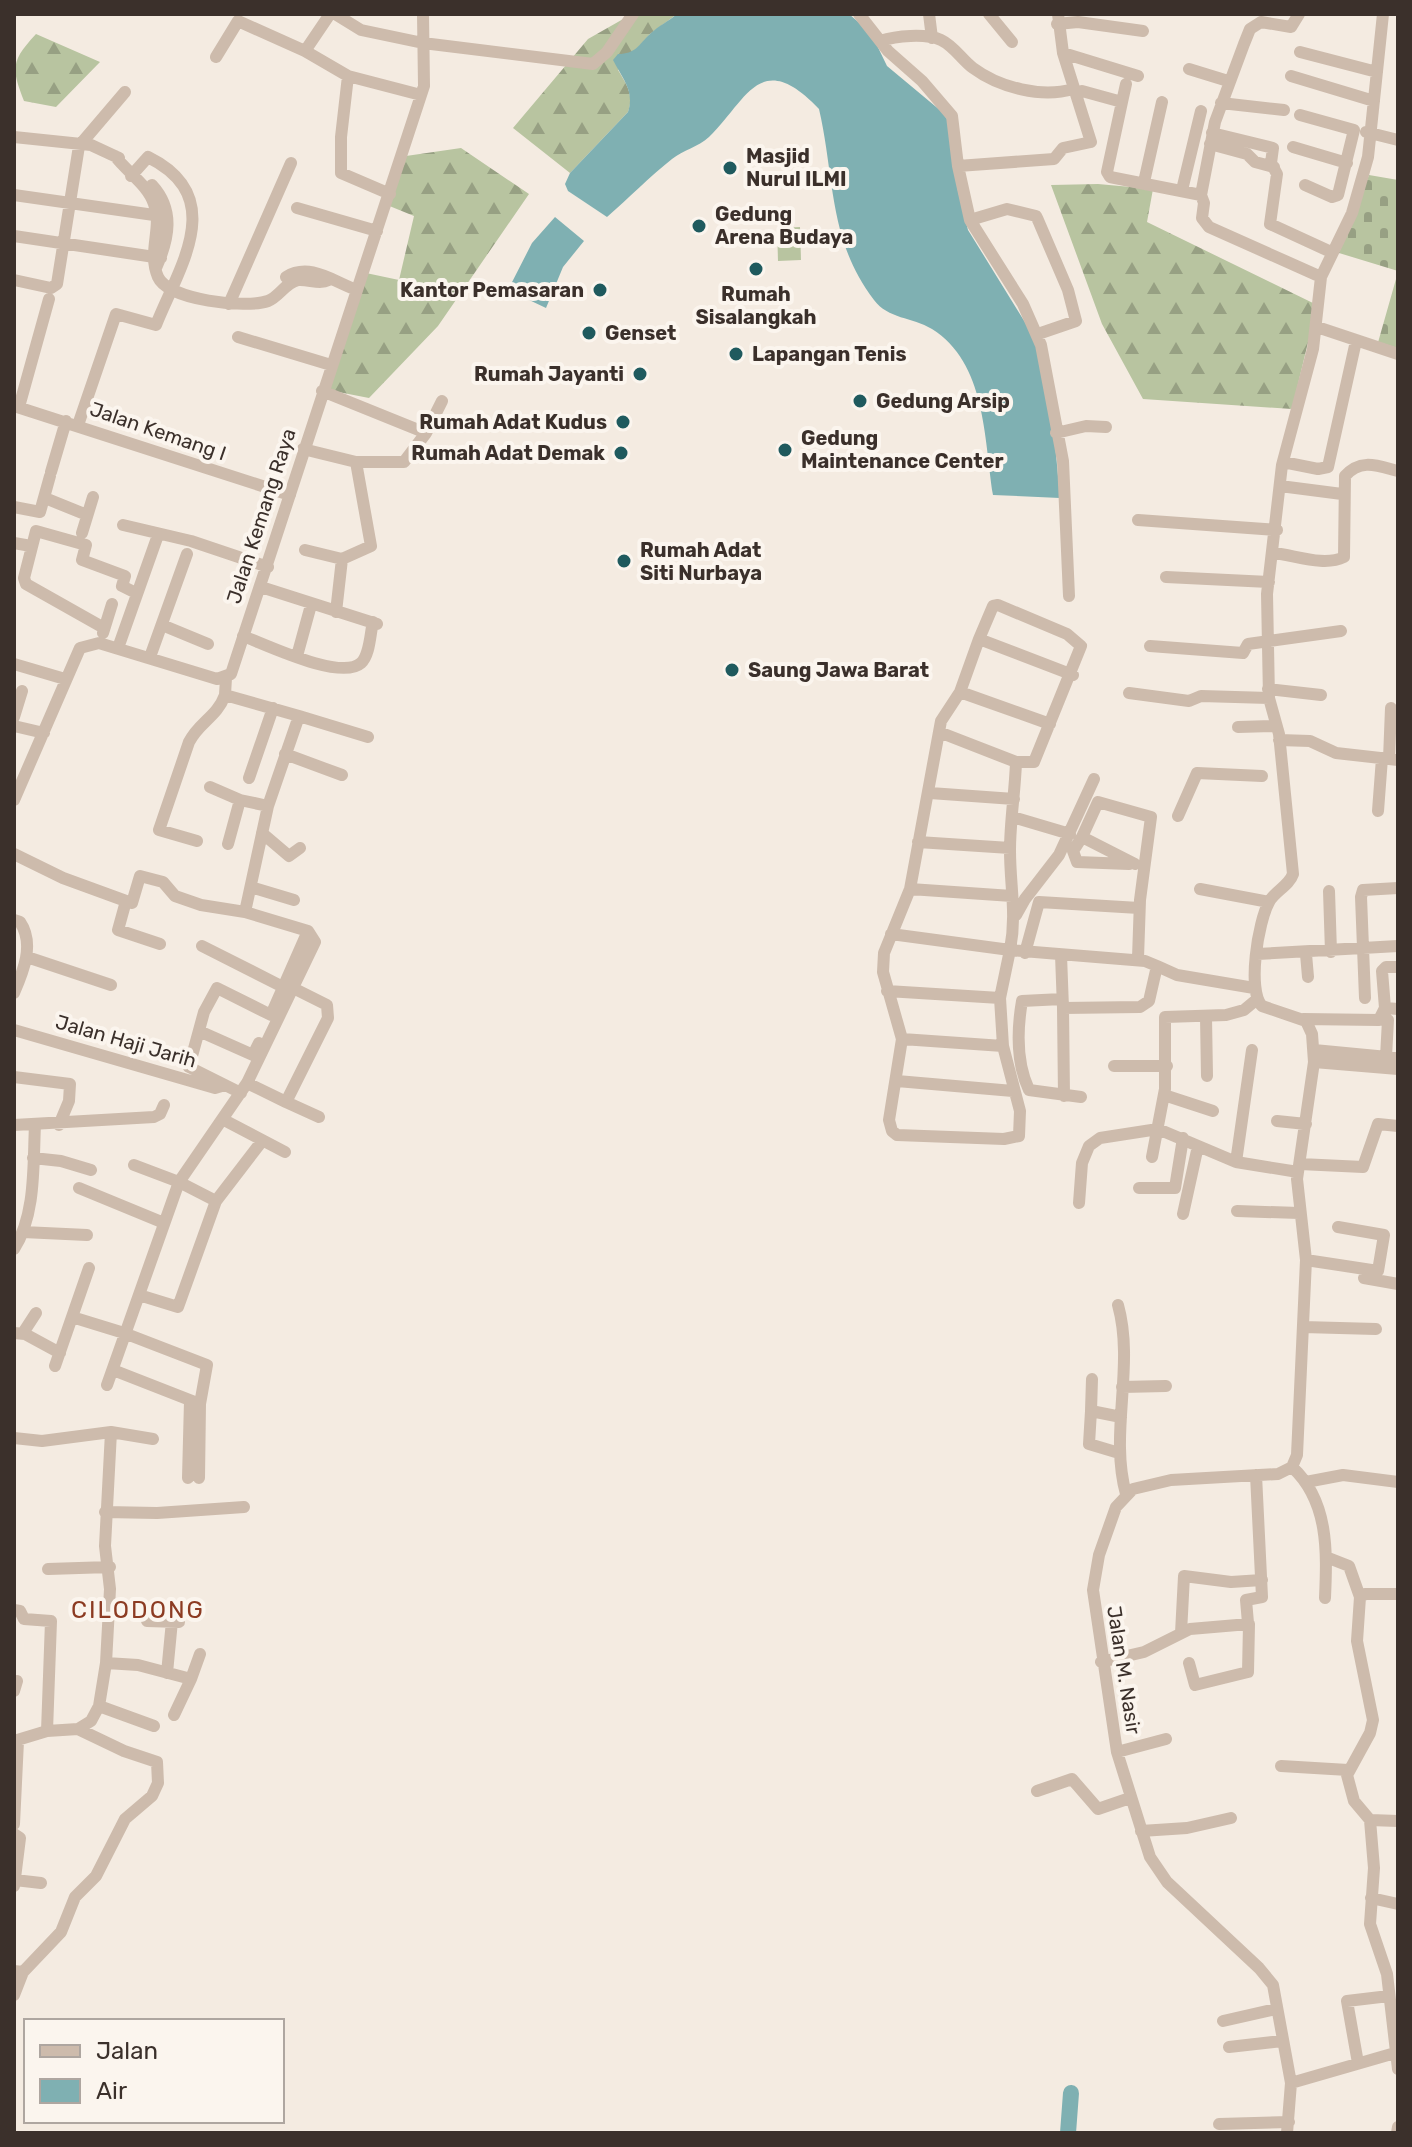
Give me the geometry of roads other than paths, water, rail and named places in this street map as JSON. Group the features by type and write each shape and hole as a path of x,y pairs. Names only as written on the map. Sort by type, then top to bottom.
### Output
{"street":[{"path":"305,51 333,14 361,30 423,43 593,64 607,52 633,14"},
{"name":"Jalan Kemang Raya","path":"225,695 226,678 268,567 303,449 421,95 423,14"},
{"path":"859,14 880,41 922,81 952,116 958,166 970,220 1038,334 1063,461 1069,596"},
{"path":"929,14 932,38"},
{"path":"989,14 1012,42"},
{"path":"1299,14 1291,27 1263,22 1250,29 1228,81 1211,138 1201,195 1204,203 1202,218 1209,227 1321,277"},
{"path":"1152,1157 1167,1066 1165,1017 1236,1013 1255,994 1257,954 1269,902 1293,874 1279,740 1269,694 1269,582 1283,462 1317,327 1321,277 1359,193 1371,134 1383,14"},
{"path":"958,166 1054,159 1063,148 1088,145 1091,139 1078,90 1063,53 1058,19 1143,31"},
{"path":"216,57 236,21 305,51 348,76 421,95"},
{"path":"880,41 894,37 932,38 945,43 978,72 1007,84 1041,93 1078,90 1122,102"},
{"path":"1300,52 1377,72"},
{"path":"1063,53 1138,76"},
{"path":"1189,69 1228,81"},
{"path":"348,76 341,137 341,173 390,194"},
{"path":"1291,76 1374,101"},
{"path":"1126,84 1107,172 1117,179 1201,195"},
{"path":"14,280 55,286 60,275 79,146 125,92"},
{"path":"1144,182 1162,102"},
{"path":"1221,103 1284,110"},
{"path":"1182,190 1201,111"},
{"path":"1300,115 1398,140"},
{"path":"1305,185 1332,197 1338,195 1354,130"},
{"path":"14,137 91,145 115,156 162,197 163,216 169,232 156,262 159,281 173,290 229,304 263,302 295,277 314,271 357,290"},
{"path":"1211,138 1271,147 1277,174 1270,224 1331,252"},
{"path":"1211,138 1247,154 1255,162 1274,167"},
{"path":"1293,147 1347,163"},
{"path":"14,507 40,512 51,474 116,314 156,325 192,240 193,218 186,191 178,179 148,157 134,173"},
{"path":"229,304 291,163"},
{"path":"14,195 163,216"},
{"path":"297,208 377,231"},
{"path":"970,220 1007,209 1036,216 1070,294 1076,321 1038,334"},
{"path":"14,236 65,241 156,262"},
{"path":"16,406 49,299"},
{"path":"1317,327 1398,354"},
{"path":"238,337 331,365"},
{"path":"1283,462 1318,469 1328,467 1356,341"},
{"path":"322,391 426,433"},
{"path":"303,449 356,462 404,462 426,433 442,401"},
{"name":"Jalan Kemang I","path":"16,406 143,450 290,495"},
{"path":"1056,433 1086,426 1106,427"},
{"path":"305,550 342,559 364,552 371,546 356,462"},
{"path":"1274,553 1317,560 1335,561 1344,557 1342,494 1345,476 1352,468 1369,463 1398,471"},
{"path":"1280,486 1342,494"},
{"path":"82,533 93,497"},
{"path":"45,498 87,515"},
{"path":"1138,520 1277,530"},
{"path":"123,525 191,541 268,567"},
{"path":"104,628 26,584 36,531 86,545 82,560 125,576 122,586 136,593"},
{"path":"118,648 158,535"},
{"path":"14,543 31,546"},
{"path":"150,657 187,554"},
{"path":"336,612 342,559"},
{"path":"1166,577 1269,582"},
{"path":"243,636 336,669 354,668 366,657 377,623 261,587"},
{"path":"99,643 112,604"},
{"path":"297,656 311,605"},
{"path":"939,732 1016,762 1033,763 1073,675 1081,650 1076,639 998,605 993,606 960,692 939,732 910,889 891,934 883,963 887,991 902,1039 889,1120 892,1131 897,1135 1015,1138 1021,1132 1003,1046 1000,998 1016,915 1098,802 1151,817 1140,864 1138,958"},
{"path":"162,625 208,644"},
{"path":"1150,646 1243,653 1248,644 1341,631"},
{"path":"979,639 1073,675"},
{"path":"14,800 75,653 88,644 99,643 217,679 226,678"},
{"path":"14,664 65,679"},
{"path":"14,717 22,691"},
{"path":"960,692 1050,724"},
{"path":"1129,693 1189,701 1201,696 1321,695"},
{"path":"197,841 159,830 193,732 212,718 225,695 368,737"},
{"path":"249,778 273,708"},
{"path":"1378,811 1390,759 1391,708"},
{"path":"245,912 268,806 299,716"},
{"path":"14,726 44,733"},
{"path":"1238,727 1276,726"},
{"path":"1279,740 1310,741 1336,753 1390,759"},
{"path":"285,754 342,775"},
{"path":"1016,762 1010,848 1016,915"},
{"path":"1178,816 1197,773 1262,776"},
{"path":"1094,779 1076,836 1073,851 1077,862 1140,864"},
{"path":"210,787 240,800 268,806"},
{"path":"930,793 1014,799"},
{"path":"228,844 240,800"},
{"path":"1013,817 1076,836 1140,864"},
{"path":"262,833 289,856 300,848"},
{"path":"918,842 1010,848"},
{"path":"14,854 63,878 132,903 140,876 163,882 175,896 201,905 245,912 308,931 288,988 244,1088 179,1182 107,1385"},
{"path":"251,887 294,900"},
{"path":"1365,998 1363,890 1398,888"},
{"path":"910,889 1012,896"},
{"path":"1200,889 1269,902"},
{"path":"1329,891 1331,952"},
{"path":"126,901 118,930 160,944"},
{"path":"1025,953 1039,902 1139,908"},
{"path":"14,920 20,922 26,932 27,957 14,993"},
{"path":"891,934 1025,953 1138,958 1177,975 1255,994 1268,1010 1303,1019 1379,1020 1390,1012"},
{"path":"202,946 327,1005 329,1010 286,1102"},
{"path":"1257,954 1306,954 1398,946"},
{"path":"1306,954 1308,977"},
{"path":"1061,955 1064,1096"},
{"path":"27,957 111,985"},
{"path":"1081,1097 1029,1090 1021,1067 1018,1027 1022,1001 1140,1007 1149,1001 1157,966"},
{"path":"1314,1056 1392,1057 1390,1012 1382,971 1386,967 1398,967"},
{"path":"271,1015 217,988 199,1031 189,1067 225,1085 286,1102 319,1117"},
{"path":"199,1031 253,1055 271,1015 288,988"},
{"path":"887,991 1000,998"},
{"path":"1206,1017 1207,1076"},
{"path":"1118,1305 1122,1387 1119,1453 1126,1494 1139,1486 1171,1480 1278,1474 1292,1467 1297,1455 1306,1264 1299,1213 1299,1168 1314,1056 1312,1034 1303,1019"},
{"name":"Jalan Haji Jarih","path":"14,1030 215,1088 225,1085"},
{"path":"902,1039 1003,1046"},
{"path":"1236,1162 1252,1050"},
{"path":"1314,1056 1398,1069"},
{"path":"1114,1066 1167,1066"},
{"path":"14,1077 70,1084 69,1101 59,1125"},
{"path":"897,1081 1013,1091"},
{"path":"1164,1095 1213,1111"},
{"path":"14,1125 59,1125 154,1117 160,1114 164,1105"},
{"path":"224,1120 285,1152"},
{"path":"1277,1121 1306,1124"},
{"path":"1079,1203 1079,1173 1094,1141 1158,1129 1236,1162 1299,1168 1363,1167 1378,1124 1398,1126"},
{"path":"14,1249 23,1232 35,1125"},
{"path":"1139,1188 1175,1188 1183,1138"},
{"path":"139,1295 173,1308 178,1307 216,1201 262,1141"},
{"path":"1183,1214 1198,1146"},
{"path":"33,1158 61,1161 91,1170"},
{"path":"134,1165 179,1182 216,1201"},
{"path":"79,1188 164,1223"},
{"path":"1237,1211 1299,1213"},
{"path":"1306,1264 1378,1271 1384,1235 1338,1227"},
{"path":"23,1232 87,1235"},
{"path":"1306,1264 1398,1284"},
{"path":"55,1366 89,1268"},
{"path":"36,1313 18,1333 60,1353"},
{"path":"72,1317 207,1365 195,1402 193,1478"},
{"path":"1303,1327 1376,1329"},
{"path":"113,1370 195,1402"},
{"path":"1092,1379 1089,1444 1119,1453"},
{"path":"1122,1387 1166,1386"},
{"path":"1091,1411 1121,1417"},
{"path":"14,1438 42,1441 111,1432 153,1439"},
{"path":"14,1824 16,1748 47,1731 78,1729 91,1721 99,1706 106,1663 110,1567 105,1512 111,1484 111,1432"},
{"path":"1292,1467 1306,1482 1324,1524 1325,1598"},
{"path":"1189,1663 1195,1685 1248,1672 1246,1600 1262,1597 1256,1475"},
{"path":"1306,1482 1343,1475 1398,1482"},
{"name":"Jalan M. Nasir","path":"1126,1494 1116,1507 1095,1570 1094,1611 1117,1752 1141,1831 1160,1874 1270,1980 1291,2083 1288,2127"},
{"path":"105,1512 157,1513 244,1507"},
{"path":"1326,1557 1349,1566 1360,1597 1357,1641 1373,1720 1370,1733 1348,1770 1351,1794 1370,1820 1374,1868 1371,1928 1392,1973 1389,1996 1398,2069"},
{"path":"48,1569 110,1567"},
{"path":"1181,1633 1184,1576 1231,1582 1262,1580"},
{"path":"1360,1597 1364,1594 1398,1594"},
{"path":"20,1616 51,1621 47,1731"},
{"path":"147,1621 176,1622 167,1673"},
{"path":"1101,1662 1144,1652 1190,1629 1248,1623"},
{"path":"174,1715 200,1654"},
{"path":"106,1663 191,1679"},
{"path":"99,1706 154,1726"},
{"path":"14,1995 18,1971 61,1932 75,1897 96,1876 125,1819 147,1801 158,1783 157,1762 124,1751 78,1729"},
{"path":"1117,1752 1166,1739"},
{"path":"1281,1766 1348,1770"},
{"path":"1037,1791 1072,1779 1097,1809 1130,1798"},
{"path":"1141,1831 1187,1828 1231,1818"},
{"path":"1370,1820 1398,1821"},
{"path":"14,1834 20,1838 14,1878 41,1883"},
{"path":"1371,1898 1398,1904"},
{"path":"1358,2063 1347,2001 1389,1996"},
{"path":"1223,2021 1276,2009"},
{"path":"1229,2047 1282,2041"},
{"path":"1291,2083 1395,2053"},
{"path":"1219,2124 1288,2127"},
{"path":"1397,2133 1398,2127"}],"water":[{"path":"677,14 849,14 871,33 887,66 941,111 947,119 958,191 968,230 1036,340 1055,443 1060,498 993,495 984,426 973,381 950,344 932,329 886,311 874,300 859,277 848,255 835,208 819,109 799,91 782,82 768,81 756,86 709,137 672,159 607,217 568,191 565,184 570,173 628,112 629,91 613,60 618,54 633,51 653,31"},
{"path":"555,217 584,241 563,267 546,308 508,290 532,243"}],"waterway":[{"path":"1068,2133 1071,2093"}],"place":[{"name":"Masjid Nurul ILMI","path":"730,168"},
{"name":"Gedung Arena Budaya","path":"699,226"},
{"name":"Rumah Sisalangkah","path":"756,269"},
{"name":"Kantor Pemasaran","path":"600,290"},
{"name":"Genset","path":"589,333"},
{"name":"Lapangan Tenis","path":"736,354"},
{"name":"Rumah Jayanti","path":"640,374"},
{"name":"Gedung Arsip","path":"860,401"},
{"name":"Rumah Adat Kudus","path":"623,422"},
{"name":"Gedung Maintenance Center","path":"785,450"},
{"name":"Rumah Adat Demak","path":"621,453"},
{"name":"Rumah Adat Siti Nurbaya","path":"624,561"},
{"name":"Saung Jawa Barat","path":"732,670"}],"district":[{"name":"CILODONG","path":"138,1610"}]}
